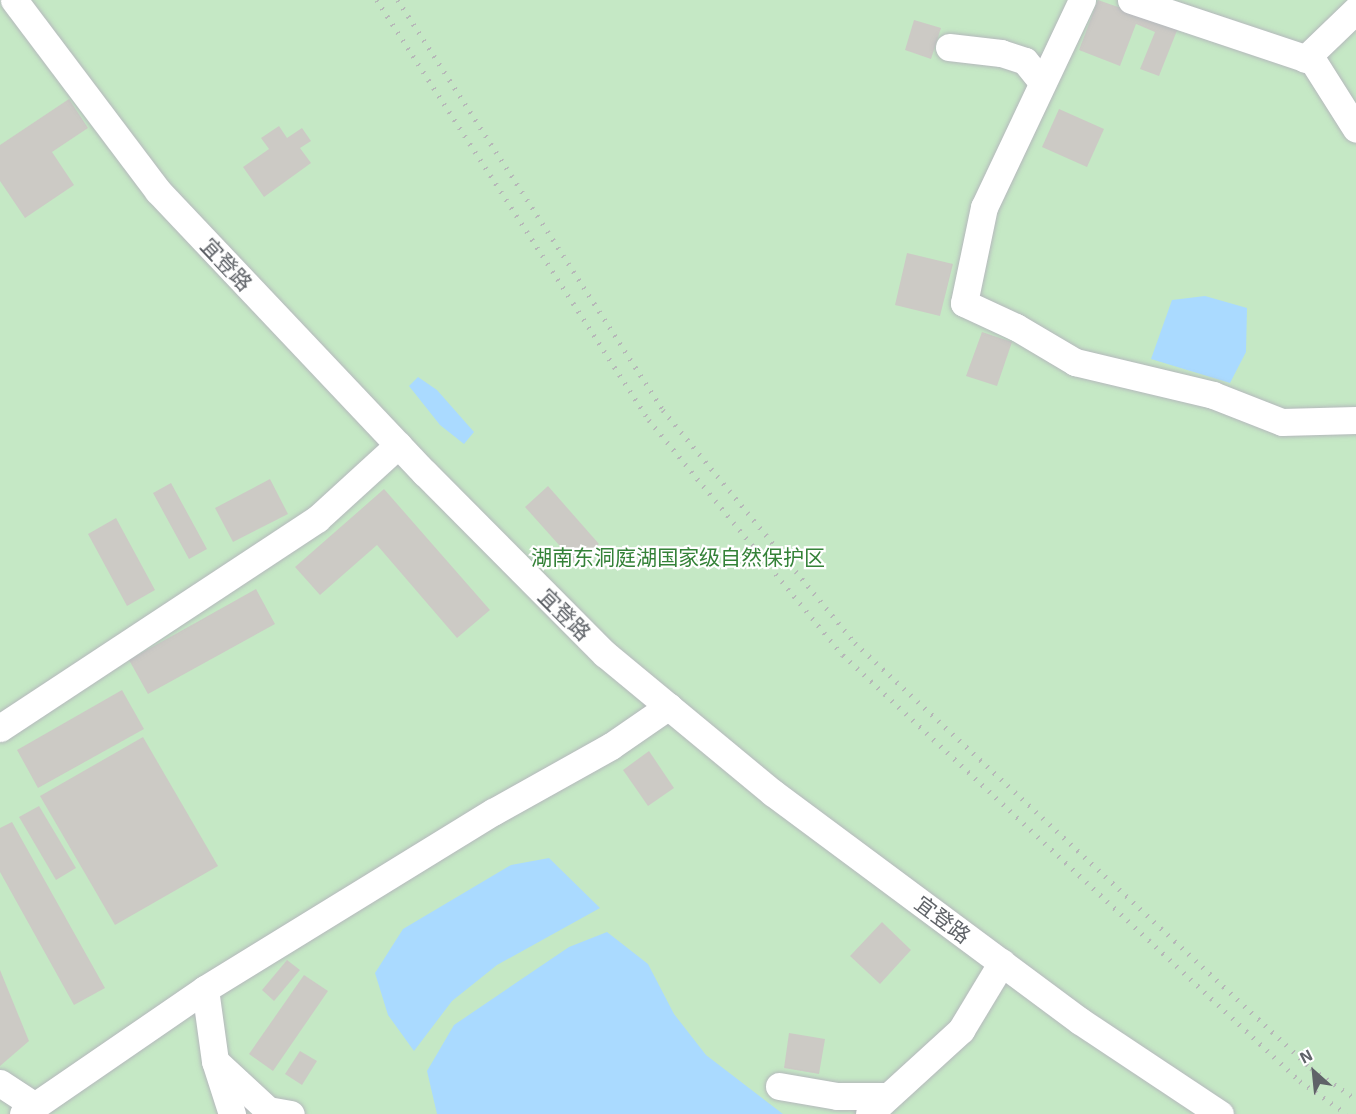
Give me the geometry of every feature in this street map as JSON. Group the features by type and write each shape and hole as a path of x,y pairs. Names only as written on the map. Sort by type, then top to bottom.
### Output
{"street":[{"name":"宜登路","path":"15,0 158,191 398,445 604,654 773,793 1080,1021 1221,1114"},
{"path":"1082,0 984,207 964,303 1016,327 1075,362 1213,394 1282,422 1356,420"},
{"path":"1131,0 1313,61 1356,129"},
{"path":"1305,59 1356,10"},
{"path":"949,47 1001,53 1025,61 1042,82"},
{"path":"0,728 317,519 398,445"},
{"path":"0,1083 29,1110 205,989 493,812 611,746 669,706"},
{"path":"779,1086 879,1105 961,1030 1002,963"},
{"path":"205,989 215,1061 232,1114"},
{"path":"215,1061 268,1110 291,1114"}],"green space":[{"name":"湖南东洞庭湖国家级自然保护区","path":"0,0 1356,0 1356,1114 0,1114"}],"water":[{"path":"1205,296 1247,308 1246,352 1230,383 1151,359 1172,300"},
{"path":"418,377 437,390 474,432 464,444 440,425 409,386"},
{"path":"549,858 600,908 497,965 452,1001 414,1051 388,1015 375,973 403,929 511,865"},
{"path":"607,932 648,964 674,1014 706,1055 783,1114 437,1114 427,1071 454,1025 569,947"}],"building":[{"path":"1098,0 1178,28 1159,76 1140,69 1155,32 1136,24 1120,66 1079,50"},
{"path":"914,20 941,28 931,59 905,50"},
{"path":"69,99 88,128 52,152 74,185 25,218 0,181 0,145"},
{"path":"1059,109 1104,129 1087,167 1042,147"},
{"path":"279,126 287,138 302,128 311,141 300,148 311,163 264,197 243,167 269,149 261,138"},
{"path":"907,253 953,264 940,316 895,305"},
{"path":"982,332 1012,342 997,386 966,376"},
{"path":"270,479 288,514 233,542 215,508"},
{"path":"171,483 207,549 189,559 153,493"},
{"path":"548,486 599,544 576,564 525,507"},
{"path":"384,489 490,610 457,638 377,545 320,595 295,567"},
{"path":"116,518 155,590 127,606 88,534"},
{"path":"256,589 275,624 148,694 129,660"},
{"path":"122,690 144,729 38,788 17,750"},
{"path":"143,737 218,866 115,925 40,796"},
{"path":"649,751 674,788 648,806 623,770"},
{"path":"39,806 76,868 56,880 19,817"},
{"path":"12,822 105,988 74,1005 0,872 0,828"},
{"path":"882,922 911,950 880,984 850,956"},
{"path":"287,960 300,970 274,1001 262,990"},
{"path":"0,970 29,1041 0,1066"},
{"path":"304,975 328,991 273,1071 249,1054"},
{"path":"789,1033 825,1039 819,1074 784,1068"},
{"path":"300,1051 317,1061 302,1085 285,1074"}],"railway":[{"path":"377,0 649,420 843,655 1300,1081 1347,1114"},
{"path":"398,0 663,410 855,643 1311,1068 1356,1099"}]}
